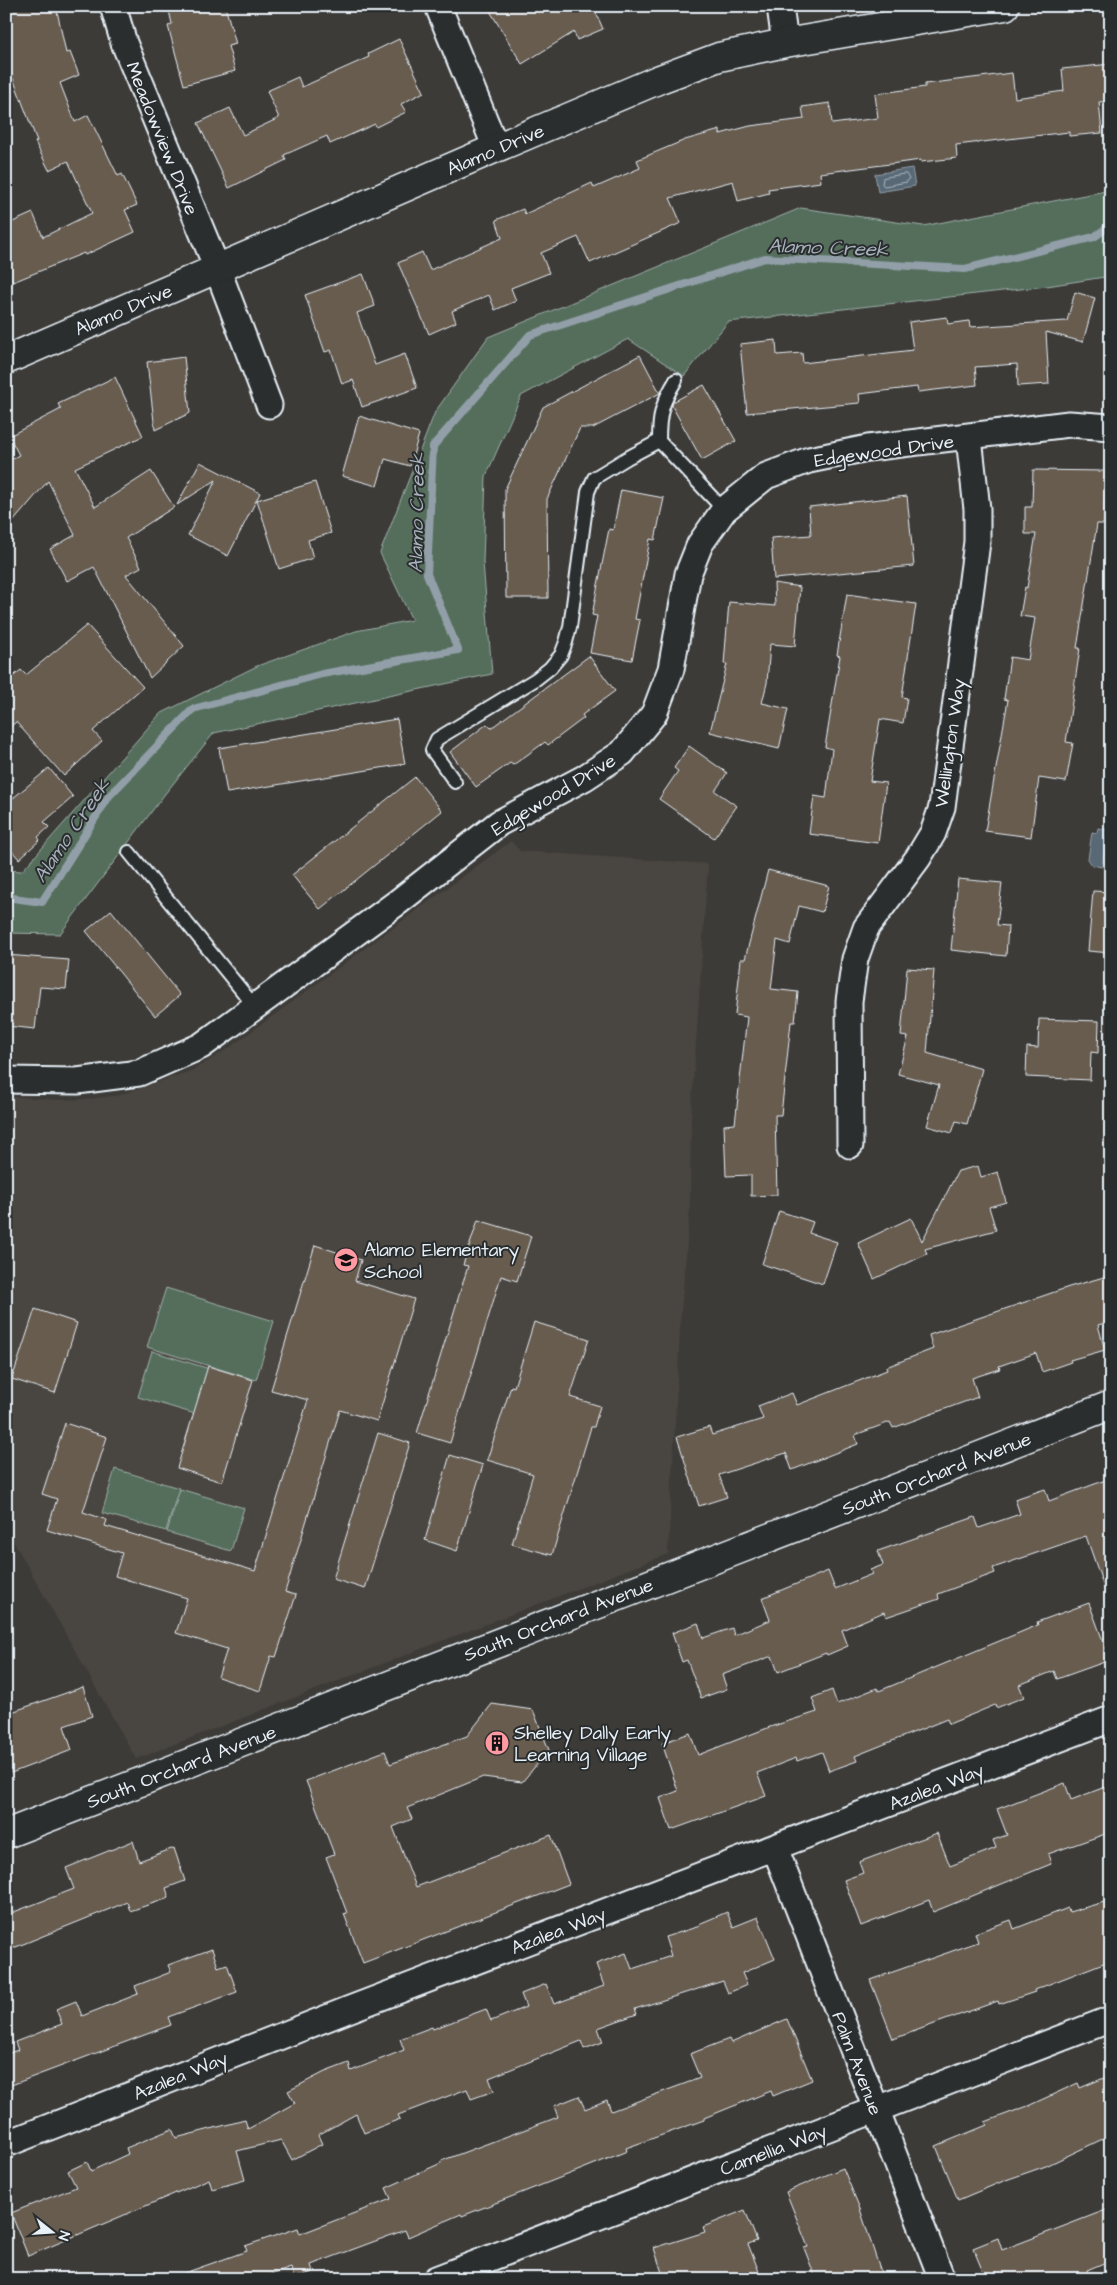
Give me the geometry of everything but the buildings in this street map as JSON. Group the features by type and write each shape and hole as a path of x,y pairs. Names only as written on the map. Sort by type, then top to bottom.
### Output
{"street":[{"name":"Meadowview Drive","path":"113,6 124,43 217,268 269,405"},
{"path":"438,6 496,148"},
{"path":"780,6 786,43"},
{"name":"Alamo Drive","path":"6,360 496,148 660,79 719,57 786,43 1005,6"},
{"name":"Edgewood Drive","path":"6,1080 77,1081 139,1073 201,1046 256,1008 499,824 584,778 622,753 654,714 671,669 688,574 700,544 724,510 766,476 809,460 868,448 969,438 1069,424 1111,427"},
{"name":"Wellington Way","path":"850,1145 849,1001 855,959 866,928 883,902 918,858 933,833 942,807 976,542 977,509 969,438"},
{"name":"South Orchard Avenue","path":"6,1834 1111,1405"},
{"name":"Azalea Way","path":"6,2144 348,2010 1111,1719"},
{"name":"Palm Avenue","path":"775,1848 942,2279"},
{"name":"Camellia Way","path":"436,2279 1111,2018"}],"lane":[{"path":"676,380 665,399 659,415 659,441 724,510"},
{"path":"455,782 435,757 432,750 433,744 443,734 536,679 550,668 561,655 570,628 588,492 594,478 626,458 659,441"},
{"path":"129,852 256,1008"}],"shaded area":[{"name":"Alamo Elementary School","path":"511,841 520,851 708,864 691,1118 690,1208 681,1312 668,1554 136,1759 6,1528 6,1096 60,1100 120,1095 193,1070 229,1048"}],"green space":[{"path":"1111,190 1111,276 1047,286 728,322 684,376 628,339 521,396 486,476 483,562 492,674 214,733 164,795 60,934 6,933 6,870 22,871 160,714 257,666 356,631 412,620 380,553 435,412 488,337 801,208 923,226"},
{"path":"166,1288 274,1321 256,1380 147,1347"},
{"path":"152,1351 216,1371 202,1416 138,1397"},
{"path":"115,1469 179,1488 166,1531 102,1513"},
{"path":"180,1489 244,1508 231,1551 167,1532"}],"water":[{"path":"912,168 915,186 878,192 875,174"},
{"path":"1098,828 1111,830 1111,839 1106,838 1102,867 1092,865 1088,859 1092,832 1097,833"}],"waterway":[{"name":"Alamo Creek","path":"6,897 42,902 109,796 193,709 322,674 458,650 427,574 433,446 530,335 765,258 965,269 1094,237 1111,225"}],"place":[{"name":"Alamo Elementary School","path":"346,1260"},
{"name":"Shelley Dally Early Learning Village","path":"497,1743"}]}
